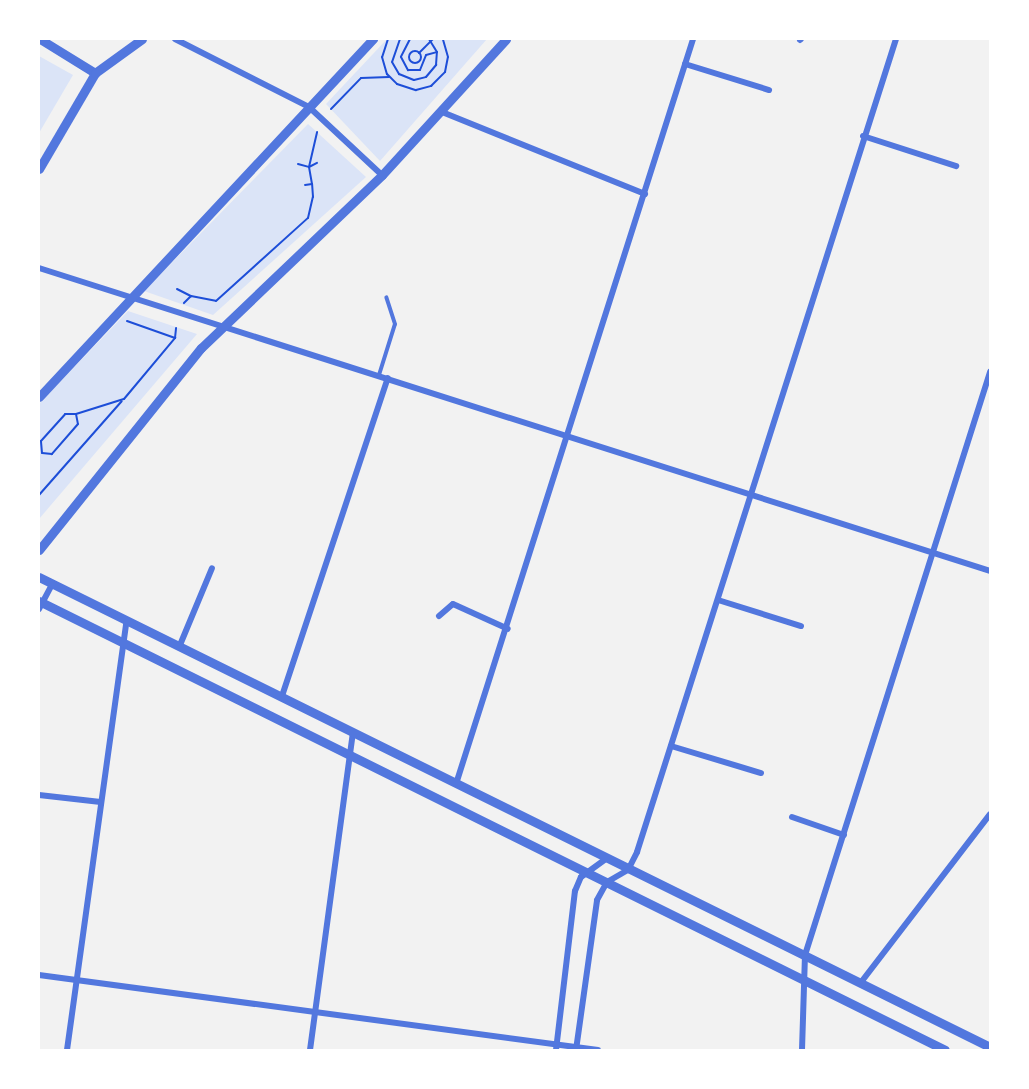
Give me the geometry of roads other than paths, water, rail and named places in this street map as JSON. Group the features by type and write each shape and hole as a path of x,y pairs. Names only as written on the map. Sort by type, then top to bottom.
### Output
{"street":[{"path":"40,39 95,73"},
{"path":"39,169 95,73 142,39"},
{"path":"175,39 309,107 382,175"},
{"path":"39,397 134,298 373,39"},
{"path":"39,550 222,325 382,175 442,112 506,39"},
{"path":"456,784 508,629 693,39"},
{"path":"577,1049 597,900 607,882 628,870 671,746 863,136 896,39"},
{"path":"685,63 769,90"},
{"path":"442,112 645,194"},
{"path":"863,136 956,166"},
{"path":"39,268 569,433 990,571"},
{"path":"802,1050 807,980 805,955 990,372"},
{"path":"282,696 388,378"},
{"path":"180,645 212,568"},
{"path":"39,577 180,645 628,870 862,981 990,1047"},
{"path":"52,585 40,604 231,695 945,1050"},
{"path":"718,600 801,626"},
{"path":"439,616 453,604 508,629"},
{"path":"67,1050 127,620"},
{"path":"231,695 238,675"},
{"path":"310,1050 353,732"},
{"path":"671,746 761,773"},
{"path":"39,795 101,801"},
{"path":"862,981 990,814"},
{"path":"792,817 844,835"},
{"path":"556,1047 575,891 587,872 606,859"},
{"path":"39,975 556,1047 598,1050"},
{"path":"973,1050 980,1042"}],"lane":[{"path":"379,375 395,324 386,297"}]}
